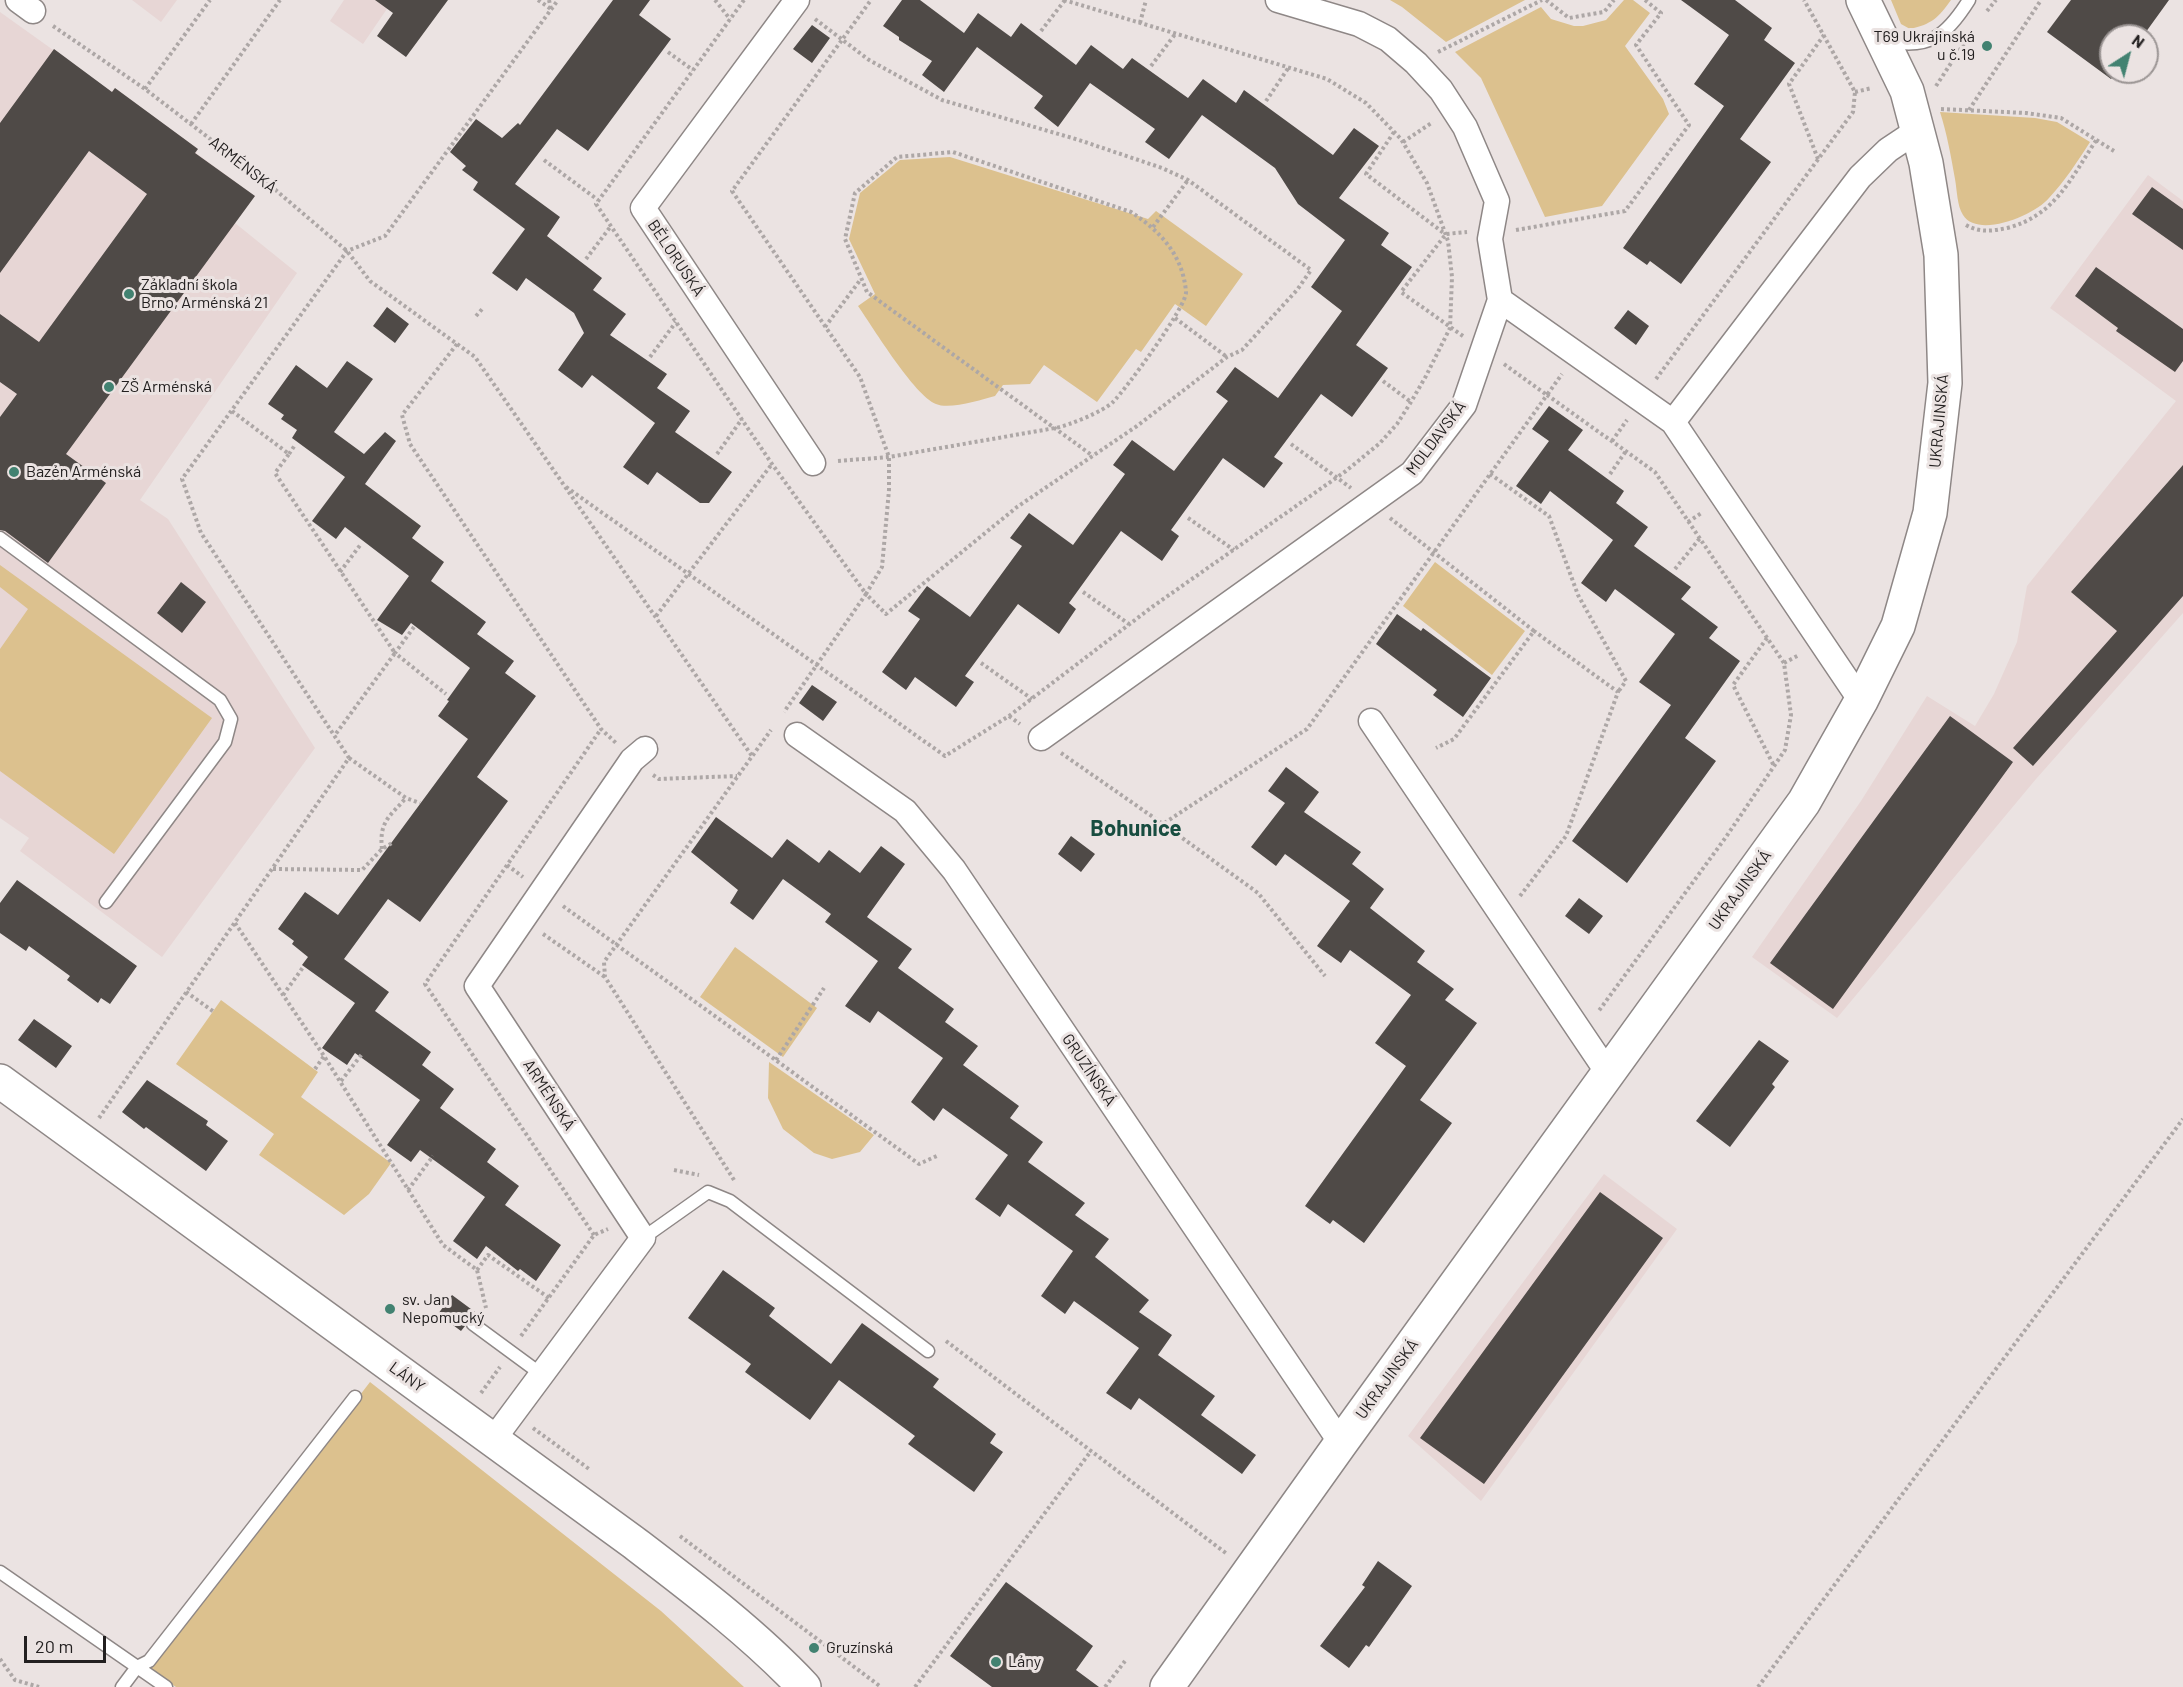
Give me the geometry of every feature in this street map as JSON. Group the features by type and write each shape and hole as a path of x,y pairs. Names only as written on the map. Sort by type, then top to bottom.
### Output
{"street":[{"name":"MOLDAVSKÁ","path":"1041,738 1413,473 1464,405 1500,300 1490,239 1497,201 1465,127 1441,90 1416,63 1388,39 1359,24 1278,0"},
{"name":"UKRAJINSKÁ","path":"1167,1687 1804,802 1861,701 1898,626 1930,513 1945,383 1941,255 1926,163 1928,124 1907,91 1863,0"},
{"name":"BĚLORUSKÁ","path":"796,1 643,208 813,463"},
{"path":"1673,422 1860,177 1888,150 1928,124"},
{"path":"1500,300 1673,422 1861,701"},
{"path":"1371,721 1608,1073"},
{"name":"GRUZÍNSKÁ","path":"797,735 905,811 954,870 1341,1443"},
{"name":"ARMÉNSKÁ","path":"637,1229 477,986 639,755"},
{"name":"LÁNY","path":"0,1081 669,1569 775,1658 804,1687"},
{"path":"493,1440 542,1374 637,1229"}],"lane":[{"path":"1883,40 1905,45 1926,42 1942,35 1969,0"},
{"path":"0,538 220,700 231,719 225,742 106,902"},
{"path":"637,1229 708,1192 730,1201 928,1351"},
{"path":"476,1326 542,1374"},
{"path":"122,1687 137,1667 149,1661 355,1397"},
{"path":"0,1572 166,1687"}],"path":[{"path":"145,89 210,0"},
{"path":"191,124 280,0"},
{"path":"538,0 551,9"},
{"path":"549,0 551,9"},
{"path":"420,803 406,798 349,758 201,533 182,479 347,251 385,236 558,0"},
{"path":"715,0 730,19"},
{"path":"744,0 596,204 772,464 866,594 886,614 1017,507 1137,426 1227,357 1242,350 1297,291 1311,270 1188,180 1162,168 1079,140 942,100 869,60 796,1"},
{"path":"778,720 818,665 882,567 889,490 889,457 860,377 732,191 871,0"},
{"path":"566,487 945,756 1009,716 1129,624 1337,477 1380,443 1398,424 1450,328 1452,276 1446,234 1427,183 1403,142 1365,103 1327,78 1065,0 1041,31"},
{"path":"1140,23 1146,0"},
{"path":"1416,63 1544,0 1569,18 1604,12 1614,0"},
{"path":"1505,233 1625,211 1689,124 1636,45 1661,13 1645,0"},
{"path":"1612,441 1853,112 1855,92 1804,0"},
{"path":"1982,19 1996,0"},
{"path":"1969,110 2041,0"},
{"name":"ARMÉNSKÁ","path":"25,6 145,89 274,188 347,251 370,281 475,357 752,756"},
{"path":"1151,66 1176,33"},
{"path":"1818,159 1789,84 1824,35"},
{"path":"1935,88 1968,37"},
{"path":"668,52 693,70"},
{"path":"1266,101 1289,67"},
{"path":"1403,142 1453,107"},
{"path":"1928,124 1937,109 2026,112 2061,118 2114,151"},
{"path":"1394,132 1366,174 1446,234"},
{"path":"1960,221 1979,231 1992,231 2020,225 2035,217 2053,204 2097,139"},
{"path":"813,463 889,457 1056,428 1067,426 1112,403 1175,318 1186,294 1179,261 1153,227 1131,212 953,152 897,157 855,193 845,239 867,292 1056,428 1094,456"},
{"path":"544,160 598,200"},
{"path":"1153,227 1188,180"},
{"path":"586,259 611,226"},
{"path":"825,327 861,279"},
{"path":"476,316 484,307"},
{"path":"1175,318 1227,357"},
{"path":"650,357 676,322"},
{"path":"457,344 402,415 410,444 601,729 639,755 659,779 738,776"},
{"path":"1383,381 1411,402"},
{"path":"1163,824 1306,729 1547,395 1655,472 1784,663 1791,715 1785,750 1726,837 1582,1034"},
{"path":"232,411 289,454"},
{"path":"717,454 742,419"},
{"path":"1291,444 1337,477 1534,631 1618,692"},
{"path":"295,445 275,473 395,653 446,694"},
{"path":"1610,474 1626,452"},
{"path":"656,616 772,464"},
{"path":"1490,474 1549,516 1578,596 1626,681 1618,692 1566,836 1505,919"},
{"path":"1188,518 1234,550"},
{"path":"1675,569 1700,538"},
{"path":"340,572 361,544"},
{"path":"1083,592 1129,624"},
{"path":"335,735 414,627"},
{"path":"1436,748 1454,739 1534,631"},
{"path":"1767,638 1733,685 1774,766"},
{"path":"981,663 1032,699"},
{"path":"1009,716 1258,893 1325,976"},
{"path":"604,977 604,962 772,729"},
{"path":"83,1141 349,758"},
{"path":"381,849 380,832 387,818 406,798"},
{"path":"273,869 362,870 381,849 392,843"},
{"path":"542,891 920,1164 939,1155"},
{"path":"522,920 604,977 734,1181 730,1201"},
{"path":"235,923 341,1082 443,1245 477,1270 487,1316 476,1326"},
{"path":"283,995 304,966"},
{"path":"776,1060 824,988"},
{"path":"186,992 213,1012"},
{"path":"341,1082 362,1054"},
{"path":"315,1069 324,1056"},
{"path":"1758,1687 2183,1119"},
{"path":"408,1190 433,1156"},
{"path":"481,1393 594,1235 637,1229"},
{"path":"477,1270 488,1255 549,1298"},
{"path":"535,1420 532,1427 597,1475"},
{"path":"915,1687 1091,1451"},
{"path":"672,1530 881,1687"},
{"path":"0,1659 15,1680 39,1687"},
{"path":"1104,1687 1125,1661"}],"shaded area":[{"path":"132,0 177,0 161,22"},
{"path":"344,0 393,0 363,44 330,21"},
{"path":"1390,0 1525,0 1446,42"},
{"path":"1624,0 1633,0 1650,13 1625,46 1663,99 1669,114 1602,206 1545,217 1481,78 1455,52 1541,7 1551,19 1574,26 1583,26 1606,20"},
{"path":"1891,0 1951,0 1934,19 1910,29 1901,24"},
{"name":"ZŠ Arménská","path":"0,12 112,92 115,88 198,149 196,153 255,196 235,223 297,273 140,500 168,519 315,748 162,957 20,851 29,838 0,818"},
{"path":"1940,112 2035,118 2057,122 2090,142 2055,192 2042,205 2006,222 1981,225 1970,222 1963,215 1958,203 1949,145"},
{"path":"950,157 1148,219 1156,211 1243,274 1206,326 1175,304 1141,352 1136,349 1097,402 1044,365 1030,384 1003,385 995,396 965,404 942,406 936,404 927,398 906,375 858,306 875,294 849,239 860,193 900,160"},
{"path":"2148,175 2183,201 2183,613 2036,779 1837,1018 1752,957 1861,801 1927,696 1975,726 1994,694 2017,642 2027,586 2176,401 2050,308"},
{"path":"1435,562 1525,631 1492,675 1403,606"},
{"path":"0,565 212,718 114,854 0,771 0,649 28,609 0,587"},
{"path":"735,947 817,1008 783,1057 700,997"},
{"path":"221,1000 318,1072 301,1097 391,1163 369,1194 344,1215 259,1155 274,1134 176,1064"},
{"path":"769,1062 874,1135 860,1152 832,1159 814,1153 783,1129 768,1098"},
{"path":"1604,1174 1677,1229 1481,1501 1408,1436"},
{"path":"370,1382 661,1611 744,1687 176,1687 150,1669"}],"building":[{"path":"375,0 448,0 406,57 377,36 393,13"},
{"path":"613,0 650,0 639,15 671,39 588,151 557,129 515,184 560,217 547,236 602,278 593,290 626,314 610,335 667,374 657,388 690,411 675,432 732,472 709,503 700,503 657,472 648,485 623,467 655,423 592,375 582,388 558,370 584,333 574,313 526,278 517,291 492,273 525,229 473,190 478,182 462,170 466,166 450,152 476,119 502,138 518,123 520,125"},
{"path":"902,0 920,0 964,33 978,13 1011,37 1021,23 1076,65 1091,45 1123,69 1132,58 1188,98 1203,79 1236,103 1244,90 1333,155 1354,128 1379,146 1339,198 1389,233 1381,245 1412,267 1356,345 1388,368 1352,417 1321,394 1274,457 1283,463 1264,488 1223,458 1171,530 1179,536 1162,561 1121,531 1069,603 1076,609 1059,634 1018,604 965,676 974,682 956,707 915,677 906,690 882,672 920,619 908,611 927,586 970,617 1022,546 1010,538 1029,513 1073,545 1125,474 1113,465 1132,440 1174,471 1228,401 1216,392 1235,367 1278,398 1342,311 1311,287 1345,240 1298,204 1275,168 1202,115 1169,159 1145,142 1155,129 1090,83 1058,127 1034,108 1043,96 977,47 944,92 922,75 932,61 899,40 899,37 883,26"},
{"path":"1681,0 1735,0 1772,28 1764,40 1795,63 1740,139 1771,162 1681,284 1650,261 1647,265 1623,248 1724,106 1694,84 1729,35"},
{"path":"2071,0 2169,0 2152,24 2099,24 2099,70 2047,32"},
{"path":"812,25 830,38 812,63 793,49"},
{"name":"Základní škola Brno, Arménská 21","path":"54,49 112,92 115,88 198,149 195,153 255,196 66,454 106,483 48,563 5,531 0,530 0,417 17,394 0,382 0,314 39,342 147,194 89,151 0,273 0,123"},
{"path":"2152,187 2183,209 2183,250 2132,214"},
{"path":"2096,267 2183,329 2183,361 2175,372 2116,331 2118,328 2075,296"},
{"path":"387,307 409,324 395,343 373,326"},
{"path":"1628,310 1649,326 1636,345 1614,328"},
{"path":"347,361 373,379 334,432 364,454 385,432 396,441 365,484 421,526 412,538 444,562 431,581 486,622 477,634 514,661 505,673 536,696 477,777 508,801 420,922 388,899 344,959 389,992 375,1011 431,1052 422,1065 454,1089 440,1108 496,1149 487,1162 519,1186 505,1205 561,1245 536,1281 520,1269 518,1271 486,1246 477,1259 453,1241 485,1197 420,1150 411,1162 387,1145 420,1100 355,1053 347,1065 322,1048 355,1003 302,965 308,957 292,944 294,941 278,929 305,892 338,915 468,739 438,716 470,668 411,623 402,635 377,620 409,576 345,527 336,539 312,521 345,477 292,438 297,430 281,419 284,415 268,404 296,365 327,388"},
{"path":"1549,406 1583,430 1568,450 1624,491 1616,503 1648,527 1634,546 1691,587 1681,599 1718,627 1709,638 1740,661 1685,738 1716,761 1627,883 1572,841 1671,705 1639,682 1675,634 1615,589 1606,602 1581,583 1613,540 1550,491 1541,504 1516,486 1549,441 1532,429"},
{"path":"2183,465 2183,596 2033,766 2013,748 2117,631 2071,592"},
{"path":"181,582 206,602 182,633 157,613"},
{"path":"1397,614 1421,631 1423,628 1491,678 1463,717 1433,695 1437,690 1376,644"},
{"path":"812,685 837,702 823,721 799,703"},
{"path":"1950,716 2013,762 1833,1009 1770,963"},
{"path":"1286,767 1319,792 1304,812 1361,852 1352,864 1384,889 1370,908 1425,951 1417,962 1454,989 1445,1000 1477,1023 1420,1100 1452,1123 1364,1243 1333,1220 1330,1224 1305,1206 1406,1066 1375,1043 1411,995 1350,950 1341,963 1317,946 1350,901 1285,854 1276,866 1251,847 1285,803 1268,791"},
{"path":"716,817 772,858 787,839 819,863 829,850 860,873 881,846 905,864 867,917 912,949 898,968 954,1009 945,1022 978,1046 963,1065 1019,1106 1010,1118 1043,1142 1028,1162 1085,1203 1075,1215 1109,1239 1095,1257 1149,1300 1139,1312 1172,1335 1158,1355 1215,1396 1201,1415 1256,1455 1242,1474 1139,1398 1131,1410 1106,1393 1139,1348 1074,1301 1065,1314 1041,1296 1073,1251 1008,1204 1000,1217 975,1199 1008,1155 943,1108 934,1121 911,1102 943,1058 878,1011 870,1023 845,1006 878,961 825,922 831,914 783,879 753,920 730,903 738,890 691,852"},
{"path":"1071,836 1095,854 1081,872 1058,854"},
{"path":"17,880 137,966 110,1004 101,998 98,1003 67,980 70,976 29,946 26,951 0,933 0,903"},
{"path":"1579,898 1603,916 1589,934 1565,916"},
{"path":"34,1019 72,1046 56,1068 18,1040"},
{"path":"1759,1040 1789,1061 1772,1084 1775,1087 1730,1147 1696,1121"},
{"path":"147,1080 208,1121 206,1125 228,1141 206,1171 122,1112"},
{"path":"1600,1192 1663,1238 1484,1484 1420,1438"},
{"path":"723,1270 775,1308 769,1316 831,1364 862,1323 939,1379 933,1387 996,1434 990,1443 1003,1452 974,1492 908,1444 915,1436 839,1380 810,1420 745,1372 751,1364 688,1318"},
{"path":"452,1295 475,1312 466,1320 461,1331 438,1314"},
{"path":"1378,1561 1412,1586 1369,1647 1366,1645 1349,1668 1320,1646 1365,1587 1362,1585"},
{"path":"1006,1582 1093,1646 1076,1670 1099,1687 992,1687 950,1656"}],"place":[{"name":"T69 Ukrajinská u č.19","path":"1987,46"},
{"name":"Základní škola Brno, Arménská 21","path":"129,294"},
{"name":"ZŠ Arménská","path":"109,387"},
{"name":"Bazén Arménská","path":"14,472"},
{"name":"sv. Jan Nepomucký","path":"390,1309"},
{"name":"Gruzínská","path":"814,1648"},
{"name":"Lány","path":"996,1662"}],"district":[{"name":"Bohunice","path":"1136,829"}]}
